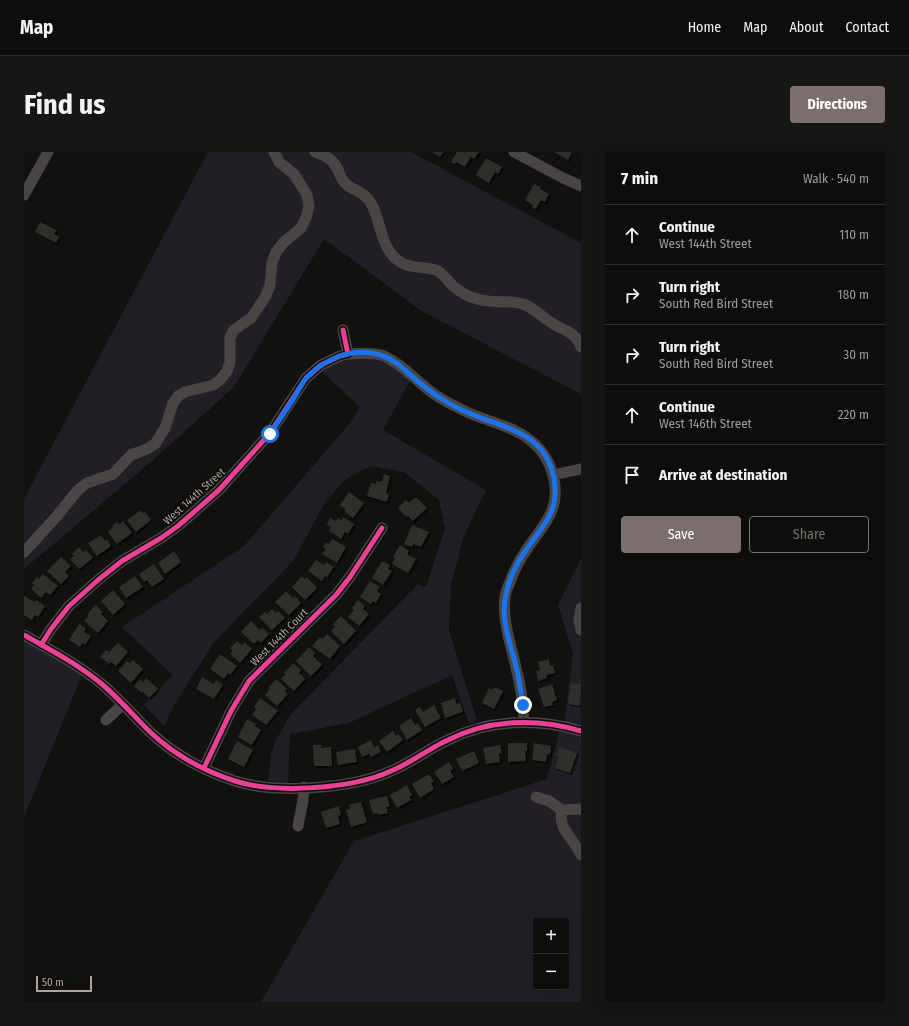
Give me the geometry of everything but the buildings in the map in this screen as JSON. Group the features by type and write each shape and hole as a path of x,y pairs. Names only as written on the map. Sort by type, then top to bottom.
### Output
{"street":[{"path":"24,552 57,516 77,490 86,483 113,474 130,455 155,444 165,428 173,403 178,396 185,392 214,385 228,371 230,362 229,341 232,334 234,330 251,318 266,296 270,285 272,263 276,252 282,244 301,228 310,206 307,195 294,174 279,162 274,152"},
{"path":"315,152 330,158 336,165 340,176 346,184 370,200 385,243 397,259 409,266 430,268 439,272 455,287 474,299 487,302 517,302 527,305 552,323 573,334 578,339 581,347"},
{"path":"514,152 562,178 581,186"},
{"path":"24,195 45,153"},
{"path":"343,330 348,354"},
{"name":"West 144th Street","path":"42,645 51,629 69,606 98,580 122,561 178,526 219,490 270,434 306,378 321,365 340,356 361,352 382,356 399,364 415,380 439,397 468,413 514,429 531,440 546,458 553,475 555,491 551,514 546,524 526,550 514,571 505,595 507,634 519,679 524,722"},
{"path":"553,475 580,469"},
{"name":"West 144th Court","path":"204,768 231,711 249,681 336,595 350,577 382,528"},
{"path":"581,608 578,620 581,630"},
{"path":"24,635 84,670 104,686 162,742 187,759 235,781 248,784 274,788 352,783 378,776 400,767 449,739 470,731 499,723 524,722 555,724 581,731"},
{"path":"106,720 123,704"},
{"path":"298,826 304,787"},
{"path":"536,797 549,801 562,810 581,809"},
{"path":"562,810 561,819 564,828 581,855"}],"shaded area":[{"path":"208,152 411,152 581,243 581,394 420,310 324,239 234,387 152,461 24,569 24,499"},
{"path":"354,358 371,359 385,363 397,370 410,381 383,430 486,490 464,536 451,584 449,630 477,721 469,724 452,675 349,723 290,734 288,783 268,781 271,754 276,740 291,714 418,584 426,587 445,528 439,500 404,472 371,466 346,479 326,501 293,561 214,642 173,707 164,726 144,705 173,675 122,627 244,546 349,424 360,407 321,371 337,362"},
{"path":"581,559 581,1002 261,1002 354,841 547,779 561,726 564,726 573,653 558,605"},
{"path":"24,635 84,670 24,817"}],"cycle path":[{"path":"41,645 51,629 69,606 98,580 122,561 178,526 219,490 270,433 306,378 321,365 348,354 343,330"},
{"path":"204,768 231,711 249,681 336,595 350,577 382,528"},
{"path":"24,635 65,658 94,678 115,696 158,739 189,761 223,777 252,785 313,788 356,782 375,777 398,768 464,733 496,724 547,724 581,731"}],"route":[{"path":"270,434 306,378 321,365 340,356 361,352 382,356 399,364 415,380 439,397 468,413 514,429 531,440 539,448 551,468 554,479 554,504 546,524 526,550 514,571 505,595 507,634 519,679 523,705"}]}
